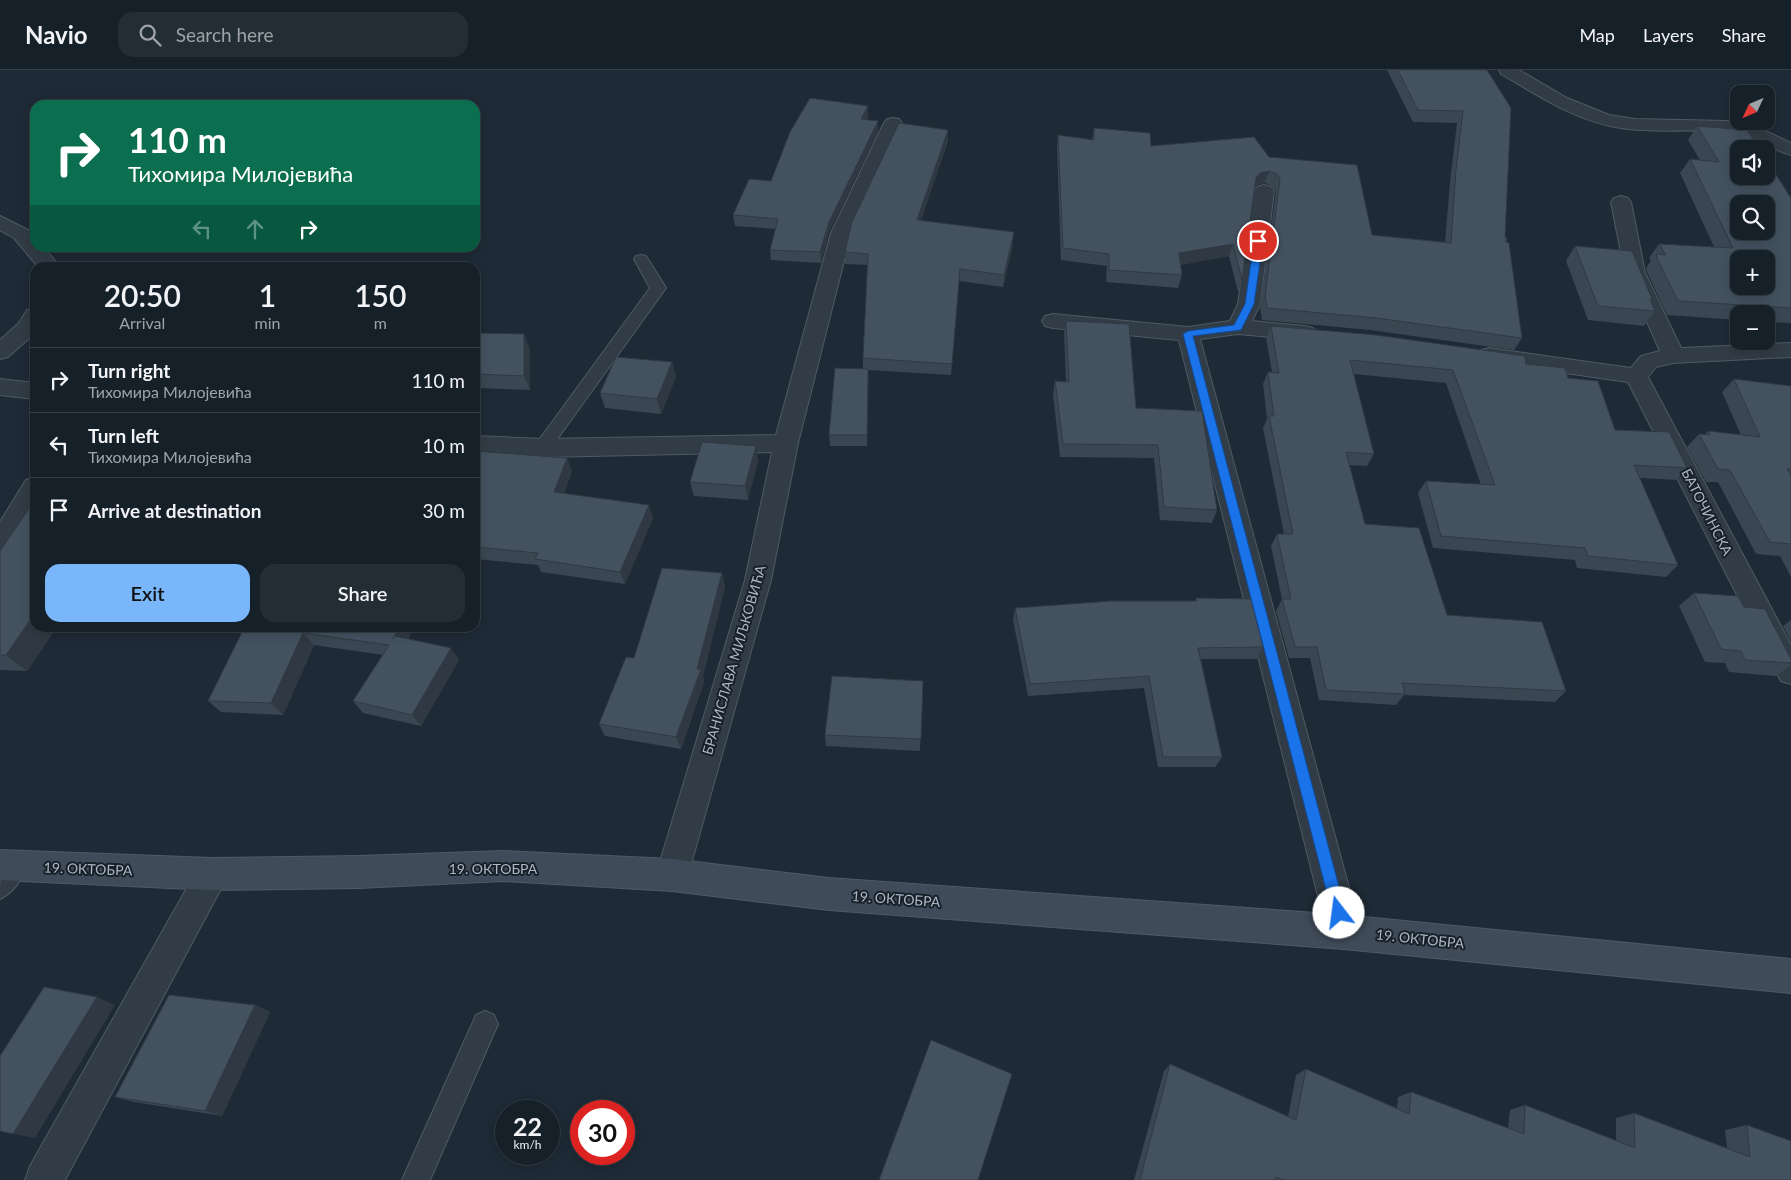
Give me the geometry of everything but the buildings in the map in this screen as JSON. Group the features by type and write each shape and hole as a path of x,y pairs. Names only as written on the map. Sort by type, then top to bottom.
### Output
{"street":[{"path":"1507,70 1575,109 1600,118 1620,122 1721,126 1744,130 1791,150"},
{"name":"БРАНИСЛАВА МИЉКОВИЋА","path":"672,875 758,580 786,443 841,233 893,123"},
{"path":"1238,328 1249,304 1264,190"},
{"path":"1621,202 1635,273 1673,356"},
{"path":"0,222 21,234 30,244"},
{"path":"37,252 46,262"},
{"path":"1053,321 1188,334 1238,328 1323,335"},
{"path":"0,352 30,323"},
{"path":"1188,334 1344,932"},
{"path":"1469,352 1636,376 1648,361 1673,356 1791,350"},
{"name":"БАТОЧИНСКА","path":"1636,376 1791,672"},
{"path":"0,387 30,390"},
{"path":"480,445 542,448 786,443"},
{"path":"0,544 30,494"},
{"name":"19. ОКТОБРА","path":"5,873 212,874 359,872 503,866 672,875 829,894 1344,932 1791,976"},
{"path":"44,1180 212,874"}],"lane":[{"path":"542,448 658,288 641,259"},
{"path":"416,1180 485,1024"}],"route":[{"path":"1258,241 1249,304 1238,328 1188,334 1339,913"}]}
